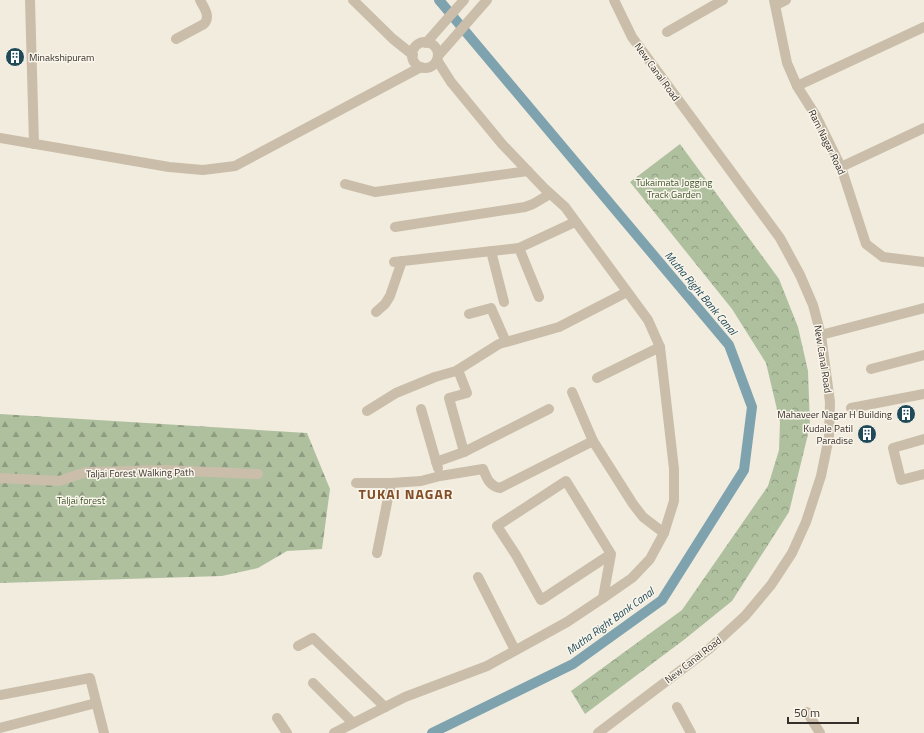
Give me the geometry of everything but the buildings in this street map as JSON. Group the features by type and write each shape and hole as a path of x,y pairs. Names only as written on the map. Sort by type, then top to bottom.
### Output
{"street":[{"path":"30,0 34,144"},
{"path":"176,39 207,21 208,16 200,0"},
{"path":"353,0 413,57 415,62 451,82"},
{"path":"401,77 413,57 414,51 426,41 464,0"},
{"path":"0,138 169,167 203,170 235,166 401,77 425,67 432,66 446,46 486,0"},
{"name":"New Canal Road","path":"598,733 709,649 745,616 771,585 792,553 806,522 821,476 829,436 830,402 821,335 813,305 800,275 780,238 632,37 614,0"},
{"path":"667,32 723,0"},
{"path":"775,3 786,0"},
{"name":"Ram Nagar Road","path":"775,3 786,63 797,86 816,116 841,167 866,244 883,257 924,262"},
{"path":"797,86 924,27"},
{"path":"334,733 405,697 487,666 567,622 603,598 632,578 650,559 664,534 674,501 674,477 660,347 648,320 565,207 550,194 502,144 451,82 438,58 438,52 433,45 426,41 393,39"},
{"path":"841,167 924,128"},
{"path":"345,184 375,192 528,171"},
{"path":"395,227 524,207 533,204 550,194"},
{"path":"376,312 386,304 390,296 398,261 519,248 575,222"},
{"path":"519,248 539,297"},
{"path":"491,251 504,302"},
{"path":"367,411 396,393 435,377 458,370 499,344 559,327 627,292"},
{"path":"469,314 491,308 506,342"},
{"path":"821,335 924,308"},
{"path":"597,378 660,347"},
{"path":"871,370 924,355"},
{"path":"458,370 467,393 449,398 464,452"},
{"path":"572,392 593,441 633,504 643,517 664,534"},
{"path":"851,408 924,394"},
{"path":"436,462 464,452 549,408"},
{"path":"420,409 440,476"},
{"path":"924,439 893,448 901,480 924,474"},
{"path":"356,483 421,481 440,476 483,469 490,484 500,488 593,441"},
{"name":"Taljai Forest Walking Path","path":"0,478 59,481 86,472 165,470 258,474"},
{"path":"603,598 611,554 566,481 497,526 516,555 541,600 611,554"},
{"path":"377,553 391,483"},
{"path":"478,577 515,650"},
{"path":"298,646 313,638 385,707"},
{"path":"0,695 90,678 104,733"},
{"path":"313,683 353,723"},
{"path":"0,728 96,703"},
{"path":"677,707 691,733"},
{"path":"807,712 820,733"},
{"path":"277,718 287,733"}],"green space":[{"name":"Tukaimata Jogging Track Garden","path":"680,144 779,279 798,327 808,371 810,426 789,512 732,601 685,639 585,714 571,691 682,610 768,486 779,450 780,422 766,363 732,309 630,182"},
{"name":"Taljai forest","path":"0,414 307,433 330,489 322,549 287,551 258,568 222,576 0,583"}],"waterway":[{"name":"Mutha Right Bank Canal","path":"432,733 573,664 662,600 744,470 752,407 729,345 439,0"}],"place":[{"name":"Minakshipuram","path":"15,57"},
{"name":"Mahaveer Nagar H Building","path":"906,414"},
{"name":"Kudale Patil Paradise","path":"867,434"}],"district":[{"name":"TUKAI NAGAR","path":"406,493"}]}
